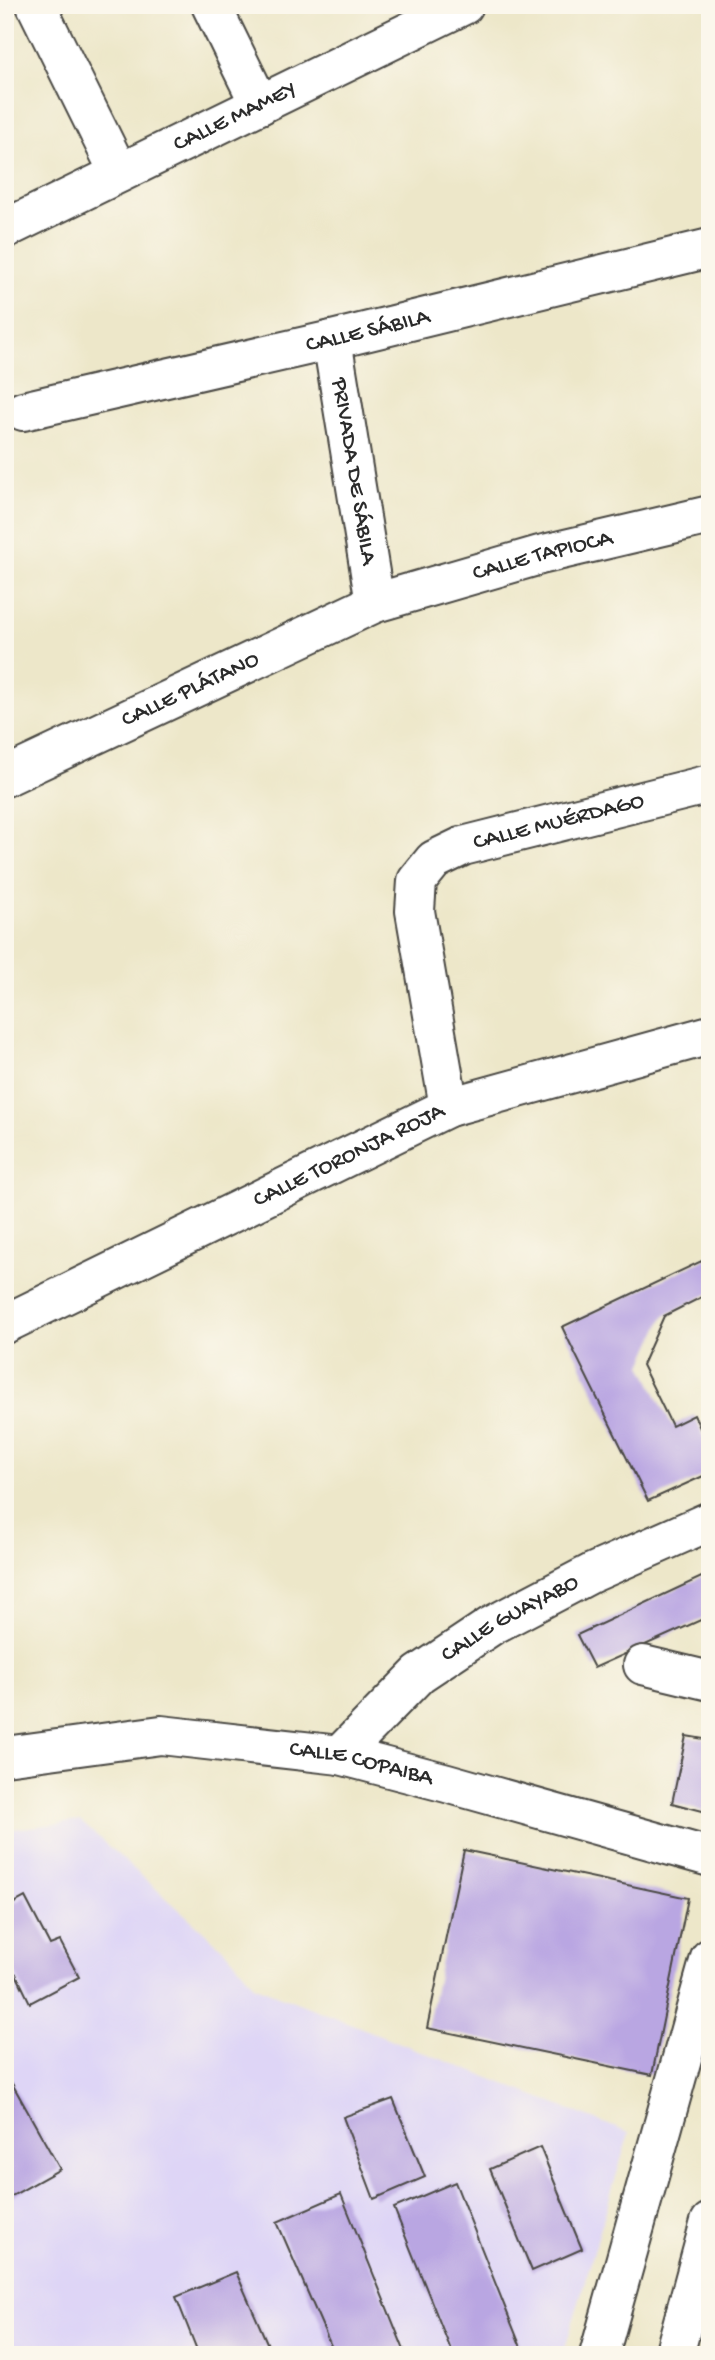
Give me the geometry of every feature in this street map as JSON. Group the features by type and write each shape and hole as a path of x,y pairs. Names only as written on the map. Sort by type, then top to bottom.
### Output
{"street":[{"path":"36,5 119,173"},
{"path":"211,5 260,106"},
{"name":"CALLE MAMEY","path":"5,229 260,106 416,16 464,5"},
{"name":"CALLE SÁBILA","path":"23,411 332,340 710,248"},
{"name":"PRIVADA DE SÁBILA","path":"332,340 375,603"},
{"name":"CALLE TAPIOCA","path":"375,603 540,555 710,515"},
{"name":"CALLE PLÁTANO","path":"5,777 375,603"},
{"name":"CALLE MUÉRDAGO","path":"449,1107 415,911 417,881 434,860 463,846 710,784"},
{"name":"CALLE TORONJA ROJA","path":"5,1324 449,1107 710,1035"},
{"name":"CALLE GUAYABO","path":"340,1755 419,1674 491,1626 593,1573 710,1521"},
{"path":"643,1665 710,1681"},
{"name":"CALLE COPAIBA","path":"5,1756 161,1735 340,1755 710,1857"},
{"path":"599,2355 710,1958"},
{"path":"674,2355 710,2221"}],"shaded area":[{"path":"80,1821 229,1954 255,1986 629,2133 563,2355 5,2355 5,1830"}],"building":[{"path":"710,1257 710,1293 664,1316 642,1365 672,1426 694,1415 710,1449 710,1473 648,1501 562,1327"},
{"path":"710,1573 710,1627 705,1618 594,1668 577,1635"},
{"path":"686,1736 710,1740 710,1813 672,1803"},
{"path":"464,1850 688,1898 652,2075 427,2028"},
{"path":"25,1897 50,1945 60,1941 79,1977 30,2003 16,1974 5,1984 5,1908"},
{"path":"5,2071 60,2169 8,2198 5,2192"},
{"path":"393,2099 425,2177 374,2199 343,2117"},
{"path":"540,2147 582,2249 532,2271 490,2169"},
{"path":"455,2182 524,2355 453,2355 394,2208"},
{"path":"341,2194 406,2355 335,2355 277,2222"},
{"path":"236,2272 268,2345 245,2355 199,2355 176,2297"}]}
